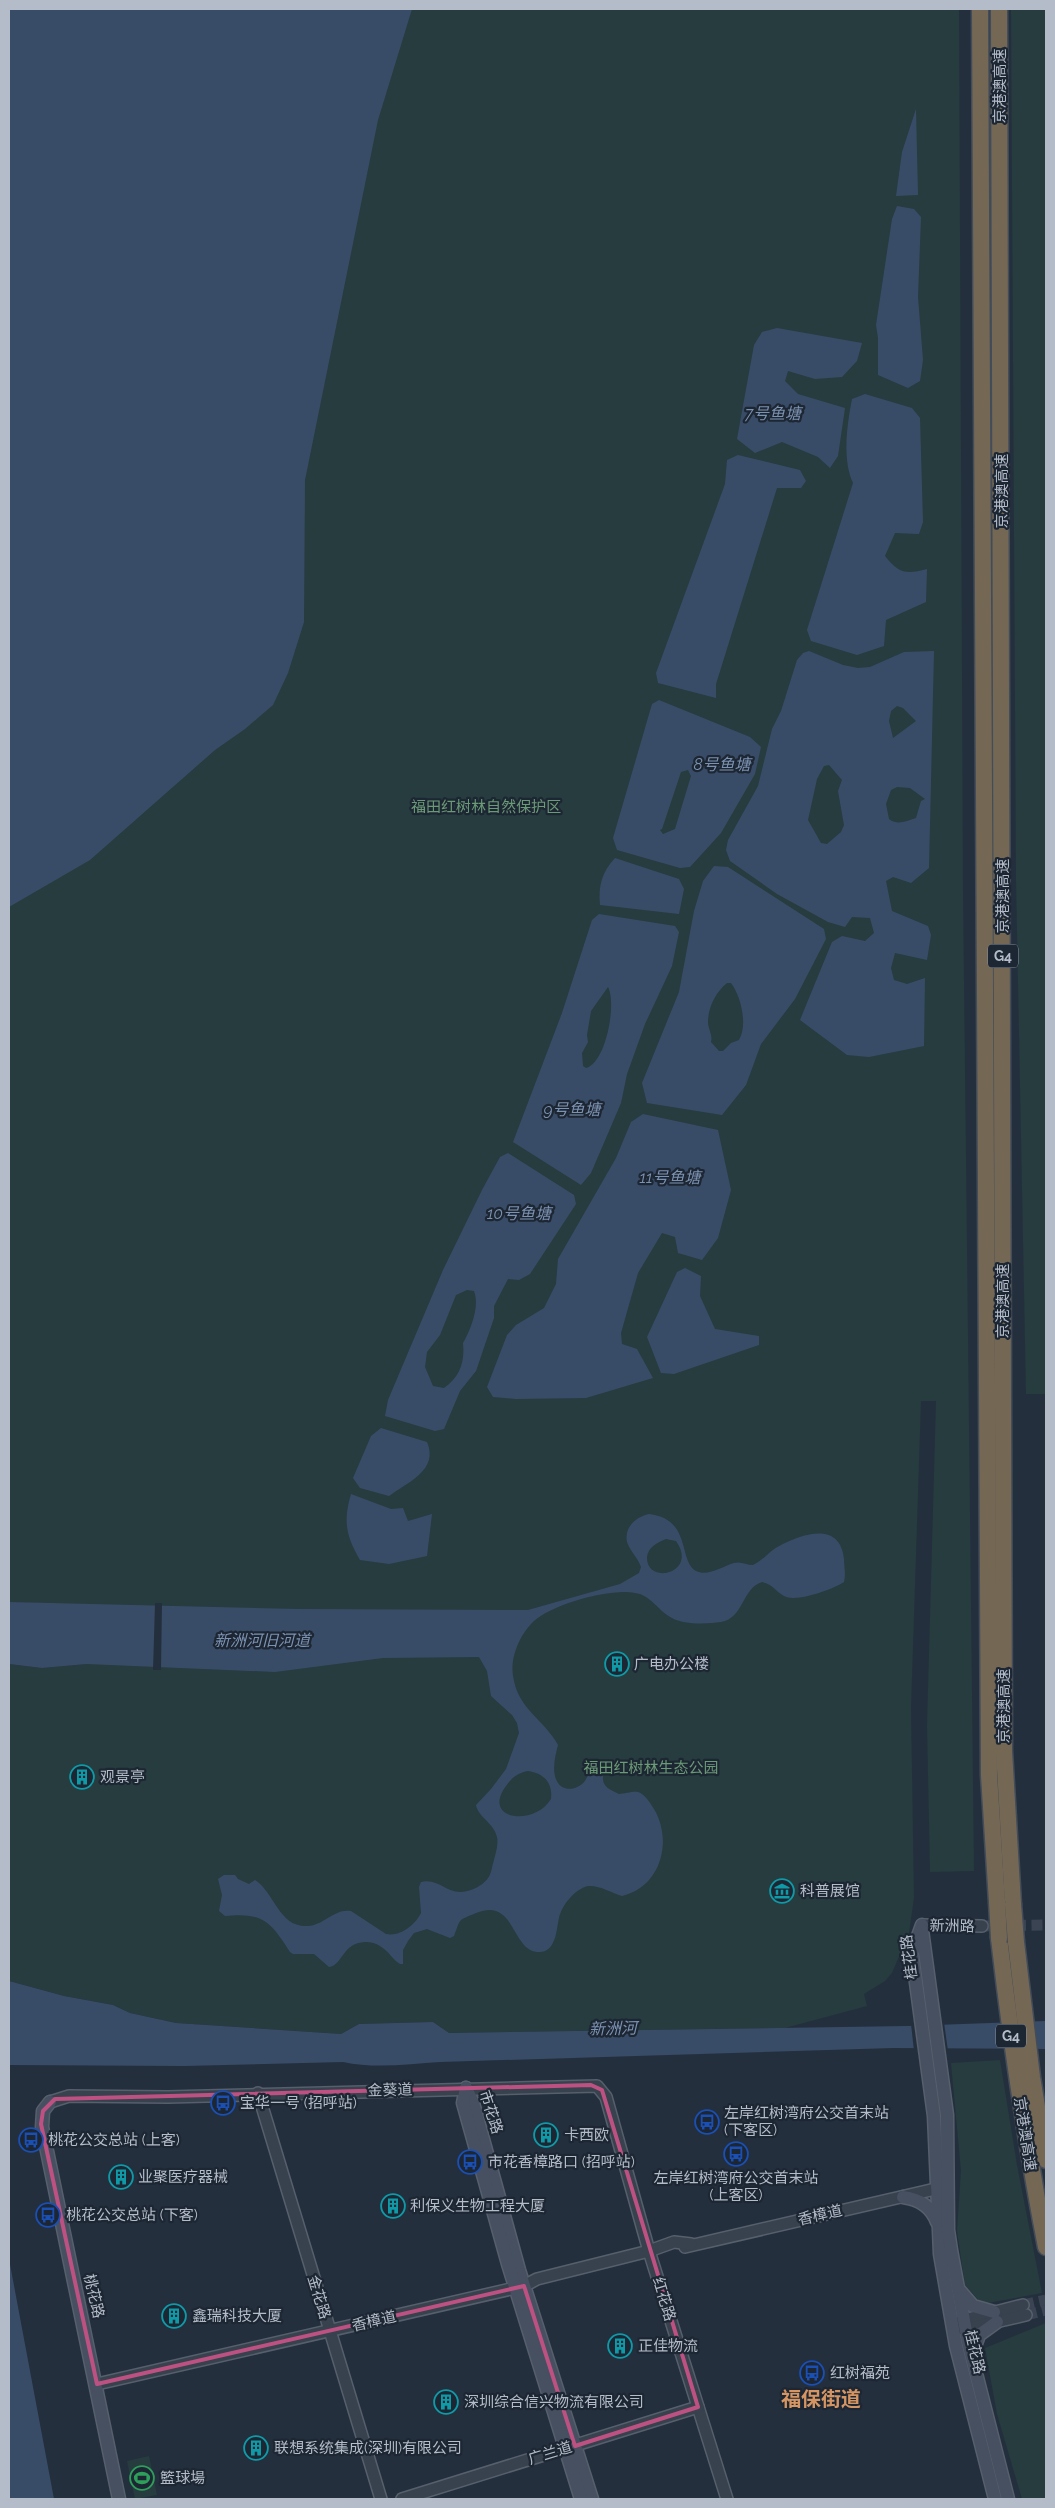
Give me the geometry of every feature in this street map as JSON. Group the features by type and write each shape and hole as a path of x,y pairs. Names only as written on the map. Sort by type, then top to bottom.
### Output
{"highway":[{"name":"京港澳高速","path":"980,9 988,1776 1005,1903"},
{"name":"京港澳高速","path":"999,9 1005,1903"},
{"name":"G4","path":"1005,1903 1000,1938 1013,1992 1024,2078"},
{"name":"G4","path":"1005,1903 1016,1942 1013,1992"},
{"name":"京港澳高速","path":"1024,2078 1046,2160"},
{"name":"京港澳高速","path":"1024,2078 1030,2165 1046,2247"}],"main road":[{"name":"桂花路","path":"922,1925 922,1987 929,2085 948,2230 964,2324 1008,2499"},
{"name":"桂花路","path":"922,1987 943,2083 948,2124 938,2224 940,2254 952,2326 995,2499"},
{"name":"市花路","path":"466,2088 463,2103 570,2447 581,2499"},
{"name":"桃花路","path":"50,2102 43,2111 42,2127 97,2384 119,2499"},
{"path":"903,2197 926,2205 938,2224"},
{"path":"958,2286 962,2295 973,2306 996,2317 979,2335 972,2349 972,2357"},
{"name":"市花路","path":"570,2447 592,2499"}],"street":[{"name":"新洲路","path":"922,1925 982,1926"},
{"name":"金葵道","path":"50,2102 69,2096 168,2097 591,2085 602,2090 606,2097"},
{"name":"金花路","path":"258,2094 381,2499"},
{"name":"红花路","path":"606,2097 649,2251 727,2499"},
{"name":"香樟道","path":"97,2384 520,2287 537,2279 649,2251 659,2253 691,2244 942,2188"},
{"path":"952,2326 1025,2310"},
{"name":"广兰道","path":"402,2499 698,2407"}],"highlighted area":[{"path":"591,2085 602,2090 698,2407 575,2446 524,2286 97,2384 41,2124 43,2111 55,2099"}],"green space":[{"name":"福田红树林自然保护区","path":"9,9 959,9 963,892 974,1871 930,1872 927,1725 936,1401 921,1401 911,1708 914,1898 909,1933 892,1973 885,1981 864,1994 867,2006 785,2028 449,2033 433,2022 359,2024 341,2034 176,2023 130,2013 113,2005 64,1996 9,1981 9,1664 42,1668 86,1664 77,1605 9,1602"},
{"path":"1011,9 1046,9 1046,1394 1026,1394 1016,880"},
{"path":"1000,2060 1017,2165 1042,2293 982,2304 965,2285 957,2231 961,2171 951,2063"},
{"path":"1046,2323 1046,2499 1022,2499 997,2414 985,2348"},
{"name":"籃球場","path":"149,2456 157,2495 135,2499 127,2461"}],"water":[{"path":"9,9 412,9 378,120 305,480 304,622 288,673 273,705 245,729 215,750 90,860 9,907"},
{"path":"916,109 918,195 896,196 902,152"},
{"path":"897,206 914,209 921,217 918,297 923,360 920,381 908,388 878,375 876,325 892,219"},
{"name":"7号鱼塘","path":"777,328 862,343 857,361 842,377 815,379 788,371 785,381 798,394 845,408 838,456 830,468 818,457 782,442 755,453 737,439 754,345 762,332"},
{"path":"865,394 912,408 920,418 923,522 919,534 895,533 885,556 894,566 903,571 913,572 927,569 926,602 886,620 884,646 857,655 811,641 807,630 853,483 847,453 847,431 852,399"},
{"path":"738,455 800,470 806,481 801,488 777,488 716,684 716,698 658,683 656,673 725,484 727,460"},
{"path":"809,651 843,665 858,668 870,667 904,652 934,651 929,868 911,883 893,877 886,881 892,911 928,926 931,935 927,960 895,953 891,968 894,980 907,984 925,978 924,1046 869,1057 847,1055 800,1020 832,942 842,936 865,941 874,933 870,918 852,917 845,927 828,922 777,894 730,861 726,850 728,840 758,786 772,729 781,711 797,660 803,653","holes":["897,706 903,708 916,721 893,738 889,721 891,711","829,765 842,780 838,791 844,825 841,832 827,844 821,843 808,820 817,779 824,766","897,787 910,788 925,799 921,801 916,818 899,823 889,819 886,804 891,790"]},
{"name":"8号鱼塘","path":"659,700 750,737 761,747 755,774 721,833 690,867 680,868 617,850 613,838 652,704","holes":["688,770 691,776 675,829 663,834 660,830 662,829 681,772"]},
{"path":"615,858 679,879 684,889 679,914 600,905 602,880"},
{"path":"714,866 728,867 824,929 826,939 795,999 761,1044 746,1085 722,1115 647,1103 642,1083 679,992 694,911 703,881","holes":["727,983 731,983 738,995 742,1011 742,1034 739,1040 731,1043 723,1051 719,1051 711,1042 708,1016 716,995"]},
{"name":"9号鱼塘","path":"599,914 675,926 679,932 672,966 645,1024 627,1074 621,1103 591,1173 581,1185 513,1142 562,1013 592,920","holes":["608,987 611,1006 608,1032 599,1055 593,1064 586,1068 583,1066 582,1053 588,1042 587,1035 591,1011"]},
{"name":"11号鱼塘","path":"643,1114 718,1130 731,1190 718,1238 702,1260 678,1253 675,1237 662,1233 638,1273 621,1333 622,1344 637,1349 653,1378 586,1398 516,1399 493,1397 487,1387 507,1335 516,1325 544,1308 556,1284 558,1259 616,1158 631,1122"},
{"name":"10号鱼塘","path":"508,1153 574,1195 576,1204 530,1274 519,1280 508,1279 494,1306 494,1318 476,1371 460,1391 444,1429 435,1431 385,1416 388,1400 443,1270 500,1157","holes":["467,1290 474,1291 476,1297 475,1310 472,1324 463,1343 462,1363 458,1374 444,1388 433,1386 425,1367 427,1352 440,1335 456,1295"]},
{"path":"685,1268 701,1276 700,1296 715,1329 759,1336 759,1345 674,1374 661,1373 647,1337 677,1272"},
{"path":"381,1428 427,1442 430,1452 429,1460 420,1474 389,1496 360,1488 353,1478 371,1436"},
{"path":"351,1494 391,1509 403,1508 408,1521 432,1514 427,1556 389,1564 360,1560 347,1528 347,1512"},
{"name":"新洲河旧河道","path":"649,1514 663,1517 672,1524 678,1532 691,1566 701,1573 710,1572 730,1564 753,1565 777,1547 800,1537 810,1534 829,1535 841,1547 844,1559 844,1582 824,1591 790,1598 762,1582 750,1590 739,1609 729,1619 709,1623 677,1620 667,1615 641,1594 624,1592 597,1595 554,1609 534,1621 524,1632 517,1646 513,1661 513,1676 520,1697 558,1745 554,1769 558,1783 570,1789 578,1787 587,1777 590,1762 596,1760 602,1762 603,1780 606,1787 619,1794 638,1792 647,1799 660,1822 663,1848 660,1861 654,1873 646,1883 635,1891 622,1896 594,1886 587,1886 579,1890 564,1907 560,1914 555,1938 549,1949 544,1951 537,1952 529,1949 506,1918 498,1912 489,1910 463,1919 459,1923 454,1936 450,1938 427,1929 414,1933 403,1950 403,1964 396,1961 379,1945 365,1942 352,1946 334,1965 329,1967 314,1954 293,1954 290,1952 277,1933 265,1921 249,1916 225,1916 219,1911 222,1895 218,1879 224,1875 235,1875 238,1879 249,1884 255,1880 268,1893 284,1916 298,1925 314,1925 340,1912 351,1911 386,1934 397,1934 415,1922 421,1913 419,1887 421,1882 428,1881 459,1892 476,1888 484,1882 491,1872 497,1848 497,1837 493,1828 477,1809 476,1805 506,1769 519,1733 517,1723 512,1715 491,1696 487,1671 479,1657 383,1658 275,1672 87,1664 42,1668 9,1664 9,1602 299,1609 528,1610 620,1584 639,1573 641,1567 628,1545 627,1532 636,1520","holes":["666,1539 676,1541 681,1552 681,1561 677,1568 670,1572 662,1573 654,1571 649,1566 647,1557 651,1548","528,1771 546,1779 549,1783 551,1799 543,1808 533,1814 513,1816 505,1812 500,1806 500,1797 511,1780 521,1773"]},
{"path":"9,1981 64,1996 113,2005 130,2013 176,2023 341,2034 359,2024 433,2022 449,2033 908,2026 1046,2021 1046,2049 893,2048 440,2062 380,2066 343,2062 184,2066 9,2065"},
{"path":"9,2259 54,2499 9,2499"}],"pier":[{"path":"155,1603 162,1603 161,1670 153,1670"},
{"path":"944,2022 948,2051 914,2051 911,2024"}],"tunnel":[{"path":"982,1926 1046,1925"},
{"path":"1023,2305 1046,2300"},
{"path":"1026,2315 1046,2310"}],"place":[{"name":"广电办公楼","path":"617,1664"},
{"name":"观景亭","path":"82,1777"},
{"name":"科普展馆","path":"782,1891"},
{"name":"宝华一号 (招呼站)","path":"223,2103"},
{"name":"左岸红树湾府公交首末站 (下客区)","path":"707,2122"},
{"name":"卡西欧","path":"546,2135"},
{"name":"桃花公交总站 (上客)","path":"31,2140"},
{"name":"左岸红树湾府公交首末站 (上客区)","path":"736,2154"},
{"name":"市花香樟路口 (招呼站)","path":"470,2162"},
{"name":"业聚医疗器械","path":"121,2177"},
{"name":"利保义生物工程大厦","path":"393,2206"},
{"name":"桃花公交总站 (下客)","path":"48,2215"},
{"name":"鑫瑞科技大厦","path":"174,2316"},
{"name":"正佳物流","path":"620,2346"},
{"name":"红树福苑","path":"812,2373"},
{"name":"深圳综合信兴物流有限公司","path":"446,2402"},
{"name":"联想系统集成(深圳)有限公司","path":"256,2448"},
{"name":"籃球場","path":"142,2478"}],"district":[{"name":"福保街道","path":"821,2399"}],"park label":[{"name":"福田红树林生态公园","path":"651,1768"}],"water label":[{"name":"新洲河","path":"613,2028"}]}
